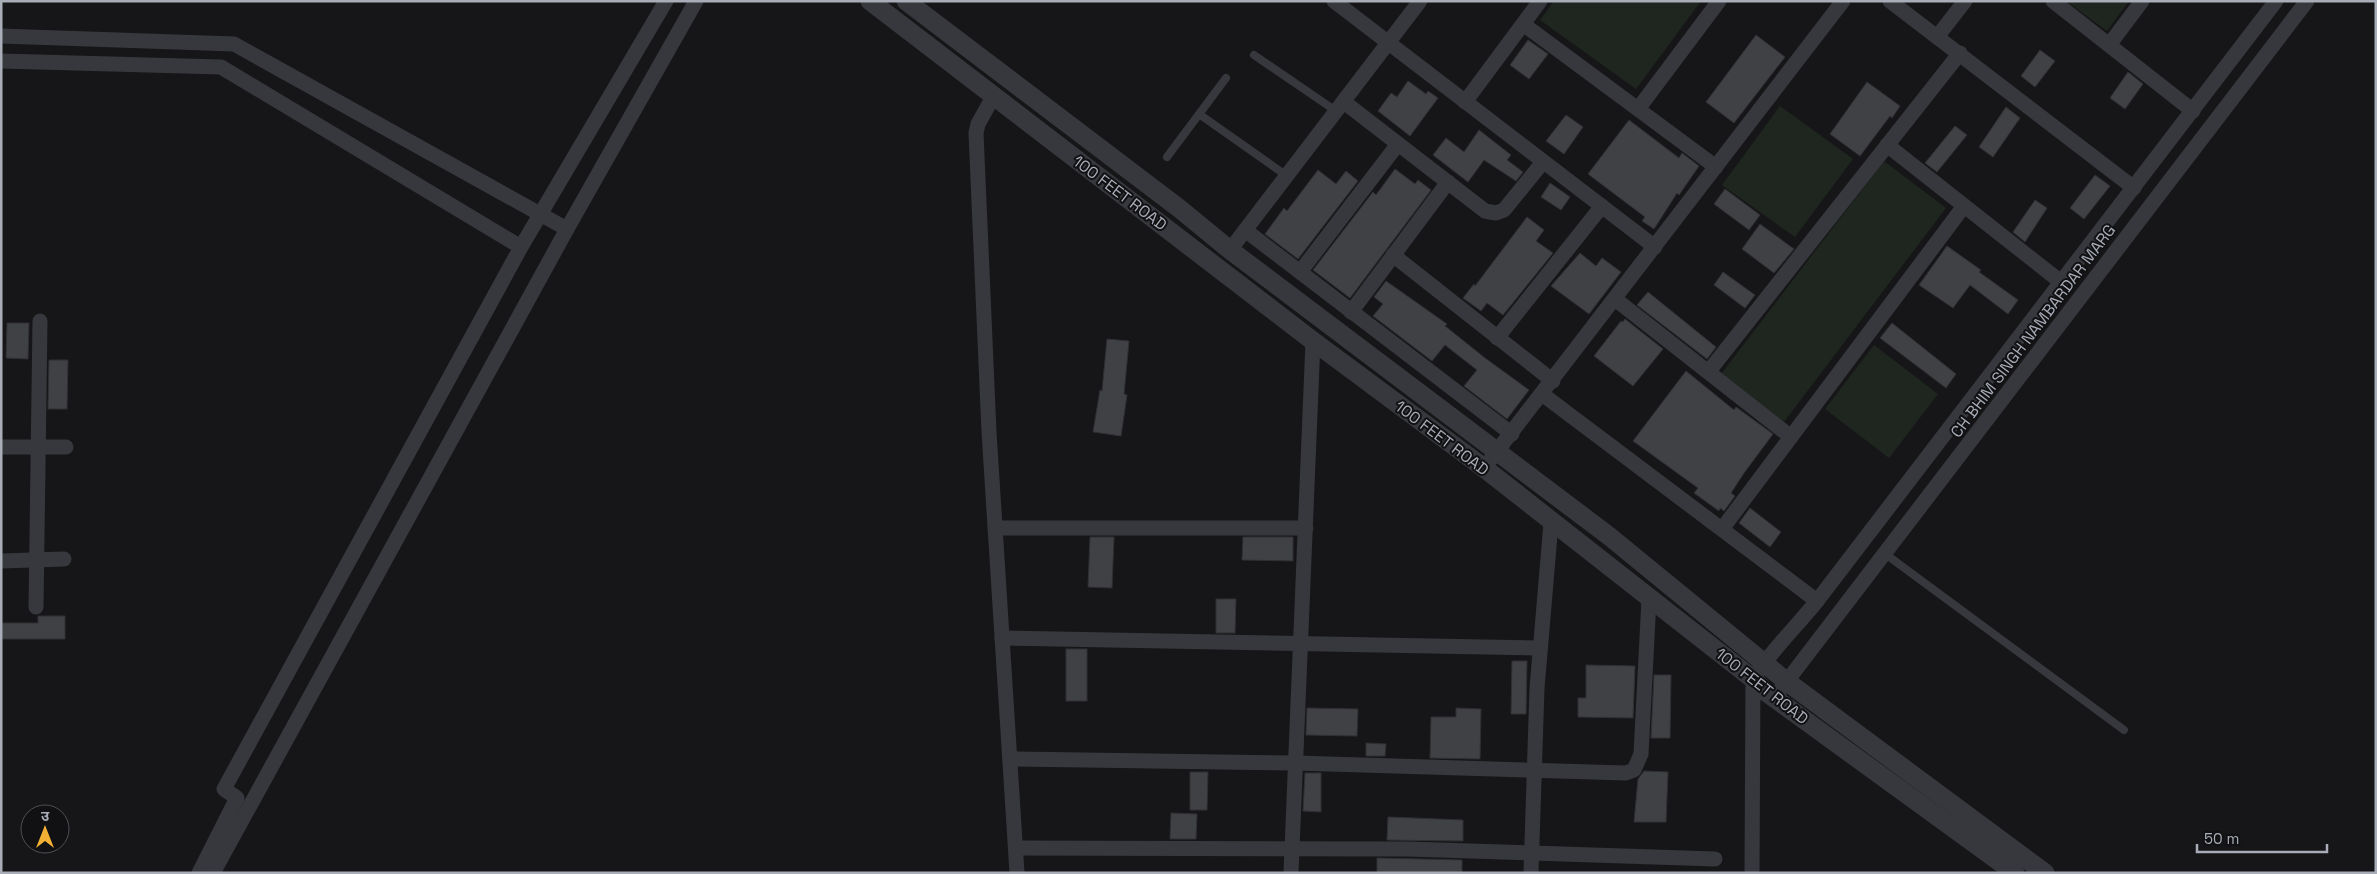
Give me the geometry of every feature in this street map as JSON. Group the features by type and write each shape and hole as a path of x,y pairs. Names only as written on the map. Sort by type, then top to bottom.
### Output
{"street":[{"path":"199,873 237,798 224,789 521,248 666,1"},
{"path":"214,873 567,229 696,1"},
{"name":"100 FEET ROAD","path":"870,1 992,97 1313,341 1484,468 1551,523 1753,679 1774,698 2015,873"},
{"name":"100 FEET ROAD","path":"906,1 1180,209 1230,250 1609,536 1786,681 2045,873"},
{"path":"1334,1 1655,247"},
{"path":"1230,250 1420,1"},
{"path":"1465,102 1540,1"},
{"path":"1638,109 1719,1"},
{"path":"1484,468 1553,381 1843,1"},
{"path":"1890,1 2134,188"},
{"path":"1937,37 1965,1"},
{"path":"2054,1 2192,111"},
{"path":"2109,45 2142,1"},
{"name":"CH BHIM SINGH NAMBARDAR MARG","path":"1753,679 1764,662 1817,601 2276,1"},
{"name":"CH BHIM SINGH NAMBARDAR MARG","path":"1774,698 2307,1"},
{"path":"1523,24 1716,168"},
{"path":"1,36 234,44 567,229"},
{"path":"1709,371 1960,53"},
{"path":"1,60 221,67 521,248"},
{"path":"992,97 978,124 976,133 995,528 1017,873"},
{"path":"1340,106 1398,144 1484,211 1496,213 1504,210 1543,162"},
{"path":"1300,272 1398,144"},
{"path":"1887,145 2061,282"},
{"path":"1351,312 1448,182"},
{"path":"1496,338 1602,206"},
{"path":"1722,529 1964,206"},
{"path":"1245,230 1512,434"},
{"path":"1393,255 1553,381"},
{"path":"1615,299 1791,437"},
{"path":"36,607 40,321"},
{"path":"1291,873 1313,341"},
{"path":"1542,394 1817,601"},
{"path":"1,447 66,447"},
{"path":"1531,873 1533,771 1540,648 1551,523"},
{"path":"995,528 1306,528"},
{"path":"1,561 64,560"},
{"path":"1010,759 1296,763 1626,773 1634,770 1638,765 1641,754 1649,599"},
{"path":"1002,638 1540,648"},
{"path":"1752,873 1753,679"},
{"path":"1016,848 1408,849 1714,859"}],"lane":[{"path":"1254,55 1340,106"},
{"path":"1167,157 1226,78"},
{"path":"1199,114 1287,176"},
{"path":"1884,553 2124,730"}],"shaded area":[{"path":"1554,1 1701,1 1636,89 1540,20"},
{"path":"2066,1 2129,1 2107,31"},
{"path":"1780,106 1853,159 1795,237 1722,185"},
{"path":"1884,161 1946,208 1784,422 1721,374"},
{"path":"1874,345 1938,394 1889,458 1825,409"}],"building":[{"path":"1756,35 1785,57 1734,123 1706,102"},
{"path":"1528,40 1548,54 1529,79 1510,65"},
{"path":"2040,50 2055,61 2035,87 2021,76"},
{"path":"2128,72 2143,84 2125,109 2110,98"},
{"path":"1408,81 1426,94 1428,91 1438,98 1410,136 1378,111 1391,93 1397,97"},
{"path":"1867,82 1900,106 1892,118 1890,116 1860,156 1830,134"},
{"path":"2006,107 2020,118 1993,157 1979,147"},
{"path":"1566,115 1583,127 1564,154 1546,141"},
{"path":"1629,120 1679,158 1682,153 1699,166 1679,195 1677,193 1654,229 1642,221 1645,217 1588,174"},
{"path":"1955,126 1967,135 1937,172 1925,163"},
{"path":"1479,130 1511,155 1507,160 1523,172 1516,181 1484,160 1468,182 1433,155 1446,138 1464,152"},
{"path":"1395,169 1415,184 1418,180 1431,190 1350,298 1313,270 1373,192 1376,195"},
{"path":"1318,170 1336,184 1346,171 1358,181 1298,259 1265,234 1284,208 1287,211"},
{"path":"2095,175 2110,186 2084,219 2070,208"},
{"path":"1550,183 1570,197 1561,210 1541,197"},
{"path":"1725,189 1760,215 1749,230 1714,204"},
{"path":"2035,200 2047,208 2025,242 2013,232"},
{"path":"1527,217 1544,230 1536,241 1553,253 1503,315 1487,303 1481,311 1463,298 1474,284 1475,286"},
{"path":"1760,224 1794,249 1774,273 1742,249"},
{"path":"1947,246 2018,300 2008,314 1970,285 1953,308 1919,285"},
{"path":"1580,253 1596,266 1602,258 1621,272 1589,314 1551,286"},
{"path":"1723,272 1755,295 1745,308 1714,285"},
{"path":"1386,281 1447,324 1445,326 1529,390 1507,419 1464,386 1477,370 1445,345 1432,361 1373,316 1383,304 1374,297"},
{"path":"1648,292 1716,347 1707,359 1637,305"},
{"path":"1625,319 1663,349 1633,386 1594,356 1621,321 1623,322"},
{"path":"7,323 29,323 28,359 6,358"},
{"path":"1892,323 1956,374 1946,388 1880,338"},
{"path":"1107,339 1129,341 1124,394 1127,395 1121,436 1093,432 1100,390 1102,391"},
{"path":"49,360 68,360 67,409 48,409"},
{"path":"1686,371 1734,410 1736,407 1773,434 1731,493 1735,496 1724,511 1720,508 1719,511 1694,493 1698,488 1633,441"},
{"path":"1750,508 1781,532 1770,547 1739,523"},
{"path":"1090,537 1114,537 1112,588 1088,587"},
{"path":"1243,537 1293,537 1293,561 1242,560"},
{"path":"1216,599 1236,599 1235,633 1216,633"},
{"path":"38,616 65,616 65,639 2,639 2,623 38,623"},
{"path":"1066,649 1087,649 1087,701 1066,701"},
{"path":"1512,661 1527,661 1526,714 1511,714"},
{"path":"1586,665 1635,666 1633,718 1578,717 1578,698 1586,698"},
{"path":"1654,675 1671,675 1670,738 1651,738"},
{"path":"1307,708 1358,709 1357,736 1306,735"},
{"path":"1456,708 1481,709 1480,759 1430,758 1431,717 1456,717"},
{"path":"1366,743 1386,744 1385,756 1366,756"},
{"path":"1644,771 1668,772 1666,822 1634,822 1638,779"},
{"path":"1190,772 1208,772 1207,810 1190,810"},
{"path":"1305,773 1321,773 1321,812 1303,811"},
{"path":"1171,813 1197,814 1196,839 1170,839"},
{"path":"1388,817 1463,820 1463,841 1387,840"},
{"path":"1377,858 1462,860 1462,873 1377,873"}]}
